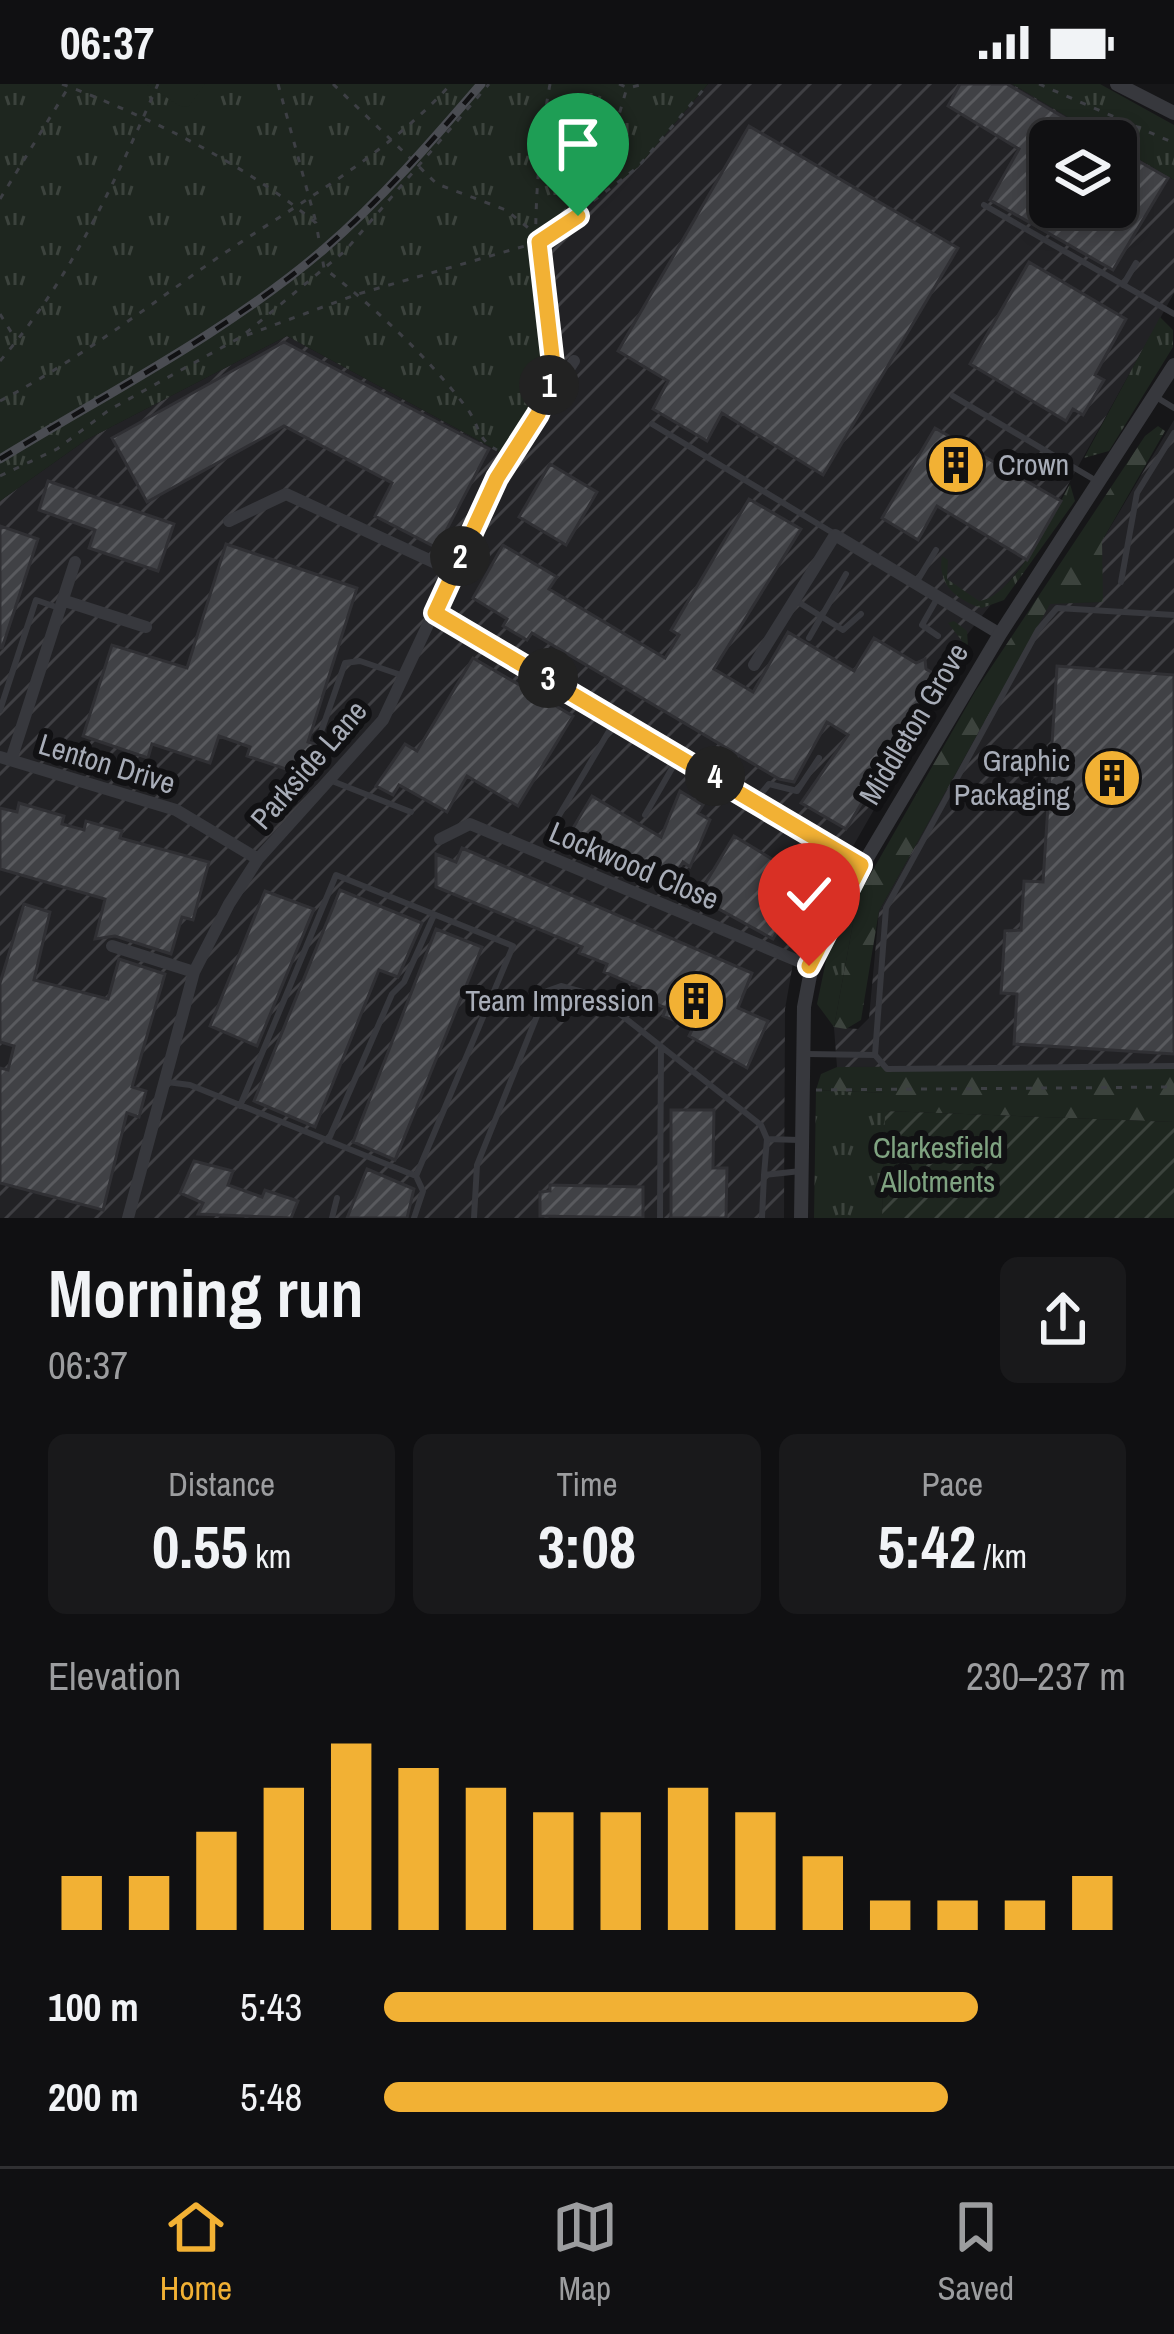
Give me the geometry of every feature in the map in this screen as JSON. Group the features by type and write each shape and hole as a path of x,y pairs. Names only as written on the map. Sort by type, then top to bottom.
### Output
{"street":[{"path":"1117,84 1174,113"},
{"name":"Parkside Lane","path":"128,1218 194,972 259,859 383,720 509,457 574,361"},
{"name":"Middleton Grove","path":"800,1218 809,966 861,865 1000,634 1174,365"},
{"path":"230,521 286,494 453,571"},
{"path":"754,665 836,535 1000,634"},
{"path":"5,758 24,721 75,562"},
{"path":"63,605 146,627"},
{"path":"435,613 861,865"},
{"name":"Lenton Drive","path":"5,758 176,810 259,859"},
{"name":"Lockwood Close","path":"440,839 470,824 809,966"},
{"path":"112,946 194,972"}],"lane":[{"path":"984,205 1174,314"},
{"path":"1123,285 1136,263"},
{"path":"953,396 1101,484"},
{"path":"1156,397 1174,408"},
{"path":"652,424 836,535"},
{"path":"1121,582 1137,493 1174,433"},
{"path":"916,583 936,550"},
{"path":"809,638 846,574"},
{"path":"938,597 922,625 938,636"},
{"path":"24,721 0,711 36,600 63,605"},
{"path":"795,601 843,630 861,614"},
{"path":"1174,615 1057,608 1038,630 886,908 875,1055 887,1069 1174,1066"},
{"path":"17,657 43,666"},
{"path":"320,736 345,664 360,661 404,676"},
{"path":"551,829 616,718"},
{"path":"645,815 680,755"},
{"path":"755,801 769,784 797,791 819,758"},
{"path":"332,781 411,812"},
{"path":"240,1106 336,875 512,946 416,1176"},
{"path":"328,1141 392,994 404,982 434,915"},
{"path":"474,1218 478,1165 547,991 561,986 597,996 761,1125 767,1139 762,1218"},
{"path":"659,1218 662,1047"},
{"path":"803,1053 875,1055"},
{"path":"163,1081 190,1085 416,1176 423,1191 414,1218"},
{"path":"767,1139 802,1140"},
{"path":"764,1175 801,1171"},
{"path":"332,1218 337,1198"}],"path":[{"path":"0,361 97,224 158,84"},
{"path":"278,84 293,147 312,196 324,268 358,294 467,408 480,441 509,457"},
{"path":"333,84 437,184 506,210 535,232 539,242"},
{"path":"0,401 75,361 395,140 451,84"},
{"path":"239,338 324,268 490,84"},
{"path":"550,84 540,145 539,242 554,373"},
{"path":"620,84 644,84"},
{"path":"0,476 58,449 110,410 239,338 358,294 539,242 638,167 707,84"},
{"path":"1039,84 1174,143"},
{"path":"0,199 65,85 143,118 240,170 296,207 317,228"},
{"path":"539,242 602,173 628,86"},
{"path":"0,314 17,341"},
{"path":"802,1089 1174,1088"}],"shaded area":[{"path":"708,84 1012,84 1073,120 1029,120 1029,228 1137,228 1137,158 1174,180 1174,293 1027,559 962,641 890,758 900,764 796,946 785,1009 784,1218 0,1218 0,501 86,440 287,336 509,457 554,373 539,242 638,167"},
{"path":"1174,420 1174,1066 837,1067 834,1027 858,1029 869,1018 879,911 1050,603 1102,602 1102,541"}],"green space":[{"path":"0,84 708,84 638,167 539,242 554,373 538,414 509,457 287,336 86,440 0,501"},
{"path":"146,84 205,84 189,106 181,107"},
{"path":"1012,84 1100,84 1174,125 1174,180 1137,158 1137,120 1073,120"},
{"path":"1160,317 1173,330 1173,347 1109,451 1084,458"},
{"path":"1158,426 1165,431 1102,541 1103,602 1050,604 879,911 861,1020 846,1029 834,1027 858,896 976,690 1145,436"},
{"path":"1070,484 1075,501 1004,600 982,608 951,590 943,575 942,556 948,560 947,579 979,601 1005,586 1031,552"},
{"path":"954,621 967,631 968,646 900,764 890,759 962,641 948,623"},
{"path":"858,896 834,1027 817,1004 828,951"},
{"path":"1174,1066 1174,1122 885,1111 885,1093 816,1090 821,1074 837,1067"},
{"path":"816,1090 886,1093 882,1218 814,1218"},
{"name":"Clarkesfield Allotments","path":"885,1111 1174,1122 1174,1218 882,1218"}],"building":[{"path":"960,84 1007,84 1068,120 1029,120 1029,222 990,200 1019,149 948,106"},
{"path":"749,126 958,248 823,475 722,413 707,441 653,409 668,381 618,351"},
{"path":"1137,160 1168,178 1113,270 1039,228 1137,228"},
{"path":"1029,262 1126,319 1095,375 1104,380 1083,415 1073,409 1066,421 970,364"},
{"path":"284,342 489,449 437,548 375,516 392,483 284,426 147,502 112,438"},
{"name":"Crown","path":"935,428 1061,501 1027,560 937,506 918,540 882,518"},
{"path":"550,464 597,492 566,545 519,517"},
{"path":"48,481 174,524 158,571 89,548 95,530 39,510"},
{"path":"749,499 801,529 714,669 753,692 788,632 854,671 874,638 916,663 925,659 926,669 939,676 846,829 801,803 848,735 827,722 794,782 779,779 532,633 527,640 503,626 507,619 473,598 503,545 557,577 549,589 665,658 679,635 671,630"},
{"path":"0,526 38,539 2,648 0,648"},
{"path":"226,544 357,588 308,742 318,745 307,776 247,756 250,747 219,736 210,763 152,744 148,758 83,736 112,645 187,668"},
{"path":"473,658 573,716 518,806 467,776 447,812 399,785 393,795 376,786 405,744 417,751"},
{"name":"Graphic Packaging","path":"1057,666 1174,675 1174,1054 1014,1044 1017,994 1001,993 1005,931 1021,930 1024,881 1043,882"},
{"path":"680,791 703,805 698,813 710,820 690,867 683,862 672,881 637,859 626,878 563,845 592,796 661,837"},
{"path":"19,803 64,816 62,824 84,830 86,821 122,831 120,838 209,862 193,920 182,917 171,954 115,936 95,939 105,899 0,869 0,808 17,812"},
{"path":"734,836 807,880 773,939 697,897"},
{"path":"462,848 752,973 738,1008 768,1021 747,1068 689,1036 693,1028 663,1016 666,1008 636,995 640,987 604,972 607,964 579,953 582,947 436,887 436,854 456,862"},
{"path":"340,890 422,923 398,977 379,970 315,1127 254,1101"},
{"path":"265,891 314,909 257,1046 210,1026"},
{"path":"24,904 50,912 34,980 108,999 119,959 165,974 132,1087 146,1091 139,1117 127,1113 103,1210 0,1183 0,1068 8,1070 14,1046 0,1042 0,983"},
{"path":"436,929 482,947 395,1160 353,1142"},
{"path":"671,1110 714,1110 713,1168 727,1168 726,1218 671,1218"},
{"path":"194,1161 233,1171 228,1185 262,1197 265,1190 298,1201 291,1218 198,1214 203,1203 180,1193"},
{"path":"367,1169 414,1189 407,1218 347,1218"},
{"path":"550,1185 643,1187 643,1218 540,1216 540,1192 550,1191"}],"railway":[{"path":"0,459 207,335 286,280 365,211 481,84"}],"place":[{"name":"Crown","path":"956,465"},
{"name":"Graphic Packaging","path":"1112,778"},
{"name":"Team Impression","path":"696,1001"}],"route":[{"path":"578,216 539,242 554,373 538,414 497,478 435,613 861,865 816,944 809,966"}]}
